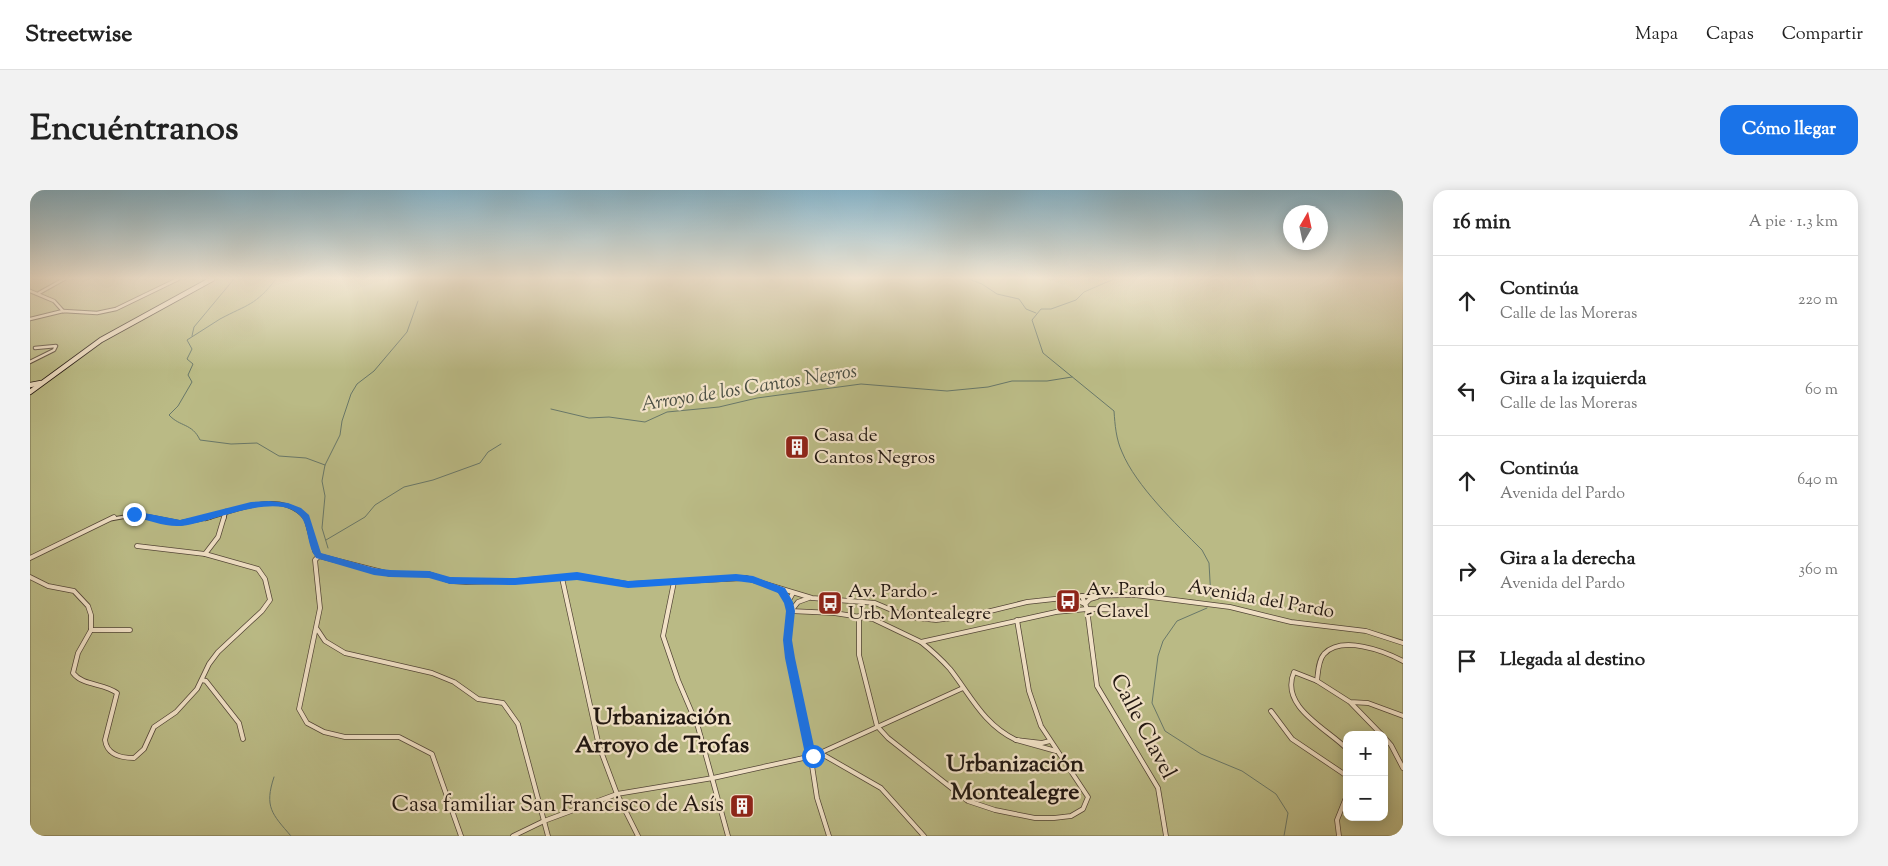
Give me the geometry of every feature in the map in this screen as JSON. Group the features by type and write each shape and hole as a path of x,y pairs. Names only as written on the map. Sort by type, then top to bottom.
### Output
{"main road":[{"path":"32,388 65,367 110,334 156,309"}],"street":[{"path":"30,319 63,311 97,313 115,309"},
{"path":"30,362 54,350 56,346 47,345 35,348"},
{"path":"30,558 115,517 125,515 143,515 180,523 261,504 285,506 298,510 306,517 315,551 319,556 315,560 320,608 300,709 307,723 324,732 345,736 399,737 432,754 461,836"},
{"path":"205,554 218,537 226,511"},
{"path":"30,578 48,586 74,591 82,597 88,606 91,615 91,630 78,653 73,673 77,678 112,689 116,693 104,740 105,747 108,751 129,758 137,756 144,749 154,727 176,712 197,689 209,664 218,652 262,611 270,600 262,572 205,554 137,546"},
{"name":"Avenida del Pardo","path":"319,556 390,574 429,574 450,581 466,582 515,582 589,577 628,584 736,578 753,579 812,598 874,603 908,617 936,620 970,616 1027,602 1082,596 1135,595 1230,607 1291,622 1366,631 1403,643"},
{"path":"562,578 599,746 617,794 638,836"},
{"path":"753,579 782,591 795,604"},
{"path":"674,582 663,636 678,680 698,727 728,836"},
{"path":"793,593 790,600 788,640 790,658 810,757 814,790 829,836"},
{"path":"1086,607 1090,599 1102,595"},
{"name":"Calle Clavel","path":"1082,596 1086,607 1097,686 1158,788 1166,836"},
{"path":"1068,597 1078,599 1086,607"},
{"path":"790,611 802,599 812,598"},
{"path":"921,642 1017,620 1086,607 1144,610"},
{"path":"790,611 859,616 873,619 921,642 951,670 990,726 1003,735 1016,740 1056,751"},
{"path":"859,616 858,655 877,726 888,738 968,801 992,810 1057,822 1078,813 1084,807 1088,797 1041,726 1029,690 1017,620"},
{"path":"317,629 325,641 345,653 432,673 454,682 478,699 504,703 518,724 548,836"},
{"path":"91,630 130,630"},
{"path":"1317,681 1321,660 1325,653 1332,648 1344,646 1374,648 1392,654 1403,661"},
{"path":"1343,745 1300,710 1293,698 1292,679 1294,672 1317,681 1350,702 1378,731"},
{"path":"202,680 206,682 239,723 242,739"},
{"path":"513,836 544,821 617,794 713,778 810,757 963,688"},
{"path":"1350,702 1368,703 1403,716"},
{"path":"1271,711 1292,739 1343,774"},
{"path":"1016,740 1042,743 1050,741"},
{"path":"1388,742 1403,768"},
{"path":"820,753 881,788 924,836"},
{"path":"1339,836 1336,826 1337,817 1343,804"}],"green space":[{"path":"30,309 1403,309 1403,836 30,836"}],"waterway":[{"path":"192,336 194,327 209,309"},
{"path":"240,309 187,340 192,349 187,359 193,364 188,375 192,382 178,406 169,415 177,422 190,428 200,440 231,444 257,443 279,456 306,458 325,465"},
{"path":"325,465 340,435 342,421 351,394 357,384 374,371 407,332 415,309"},
{"path":"1026,309 1036,313"},
{"path":"1041,309 1032,320 1043,353 1114,411 1118,442 1128,465 1158,504 1202,550 1209,563 1211,599"},
{"name":"Arroyo de los Cantos Negros","path":"551,409 589,418 609,417 645,422 667,412 719,407 757,398 861,384 947,391 988,387 1012,381 1047,381 1072,377"},
{"path":"326,540 365,517 375,505 404,487 433,480 480,463 488,452 501,444"},
{"path":"325,465 322,481 325,496 322,528 328,548"},
{"path":"1207,608 1177,621 1163,641 1158,656 1152,703 1165,731 1201,754 1242,771 1276,794 1288,813 1284,836"},
{"path":"274,777 270,796 272,810 291,836"}],"place":[{"name":"Casa de Cantos Negros","path":"797,447"},
{"name":"Av. Pardo - Clavel","path":"1068,601"},
{"name":"Av. Pardo - Urb. Montealegre","path":"830,603"},
{"name":"Casa familiar San Francisco de Asís","path":"742,806"}],"district":[{"name":"Urbanización Arroyo de Trofas","path":"662,732"},
{"name":"Urbanización Montealegre","path":"1015,779"}],"route":[{"path":"134,514 180,523 191,522 239,507 278,504 298,510 306,517 316,554 319,556 374,571 390,574 429,574 450,581 515,582 577,576 628,584 736,578 753,579 782,591 788,602 790,611 788,640 790,658 810,754 813,756"}]}
